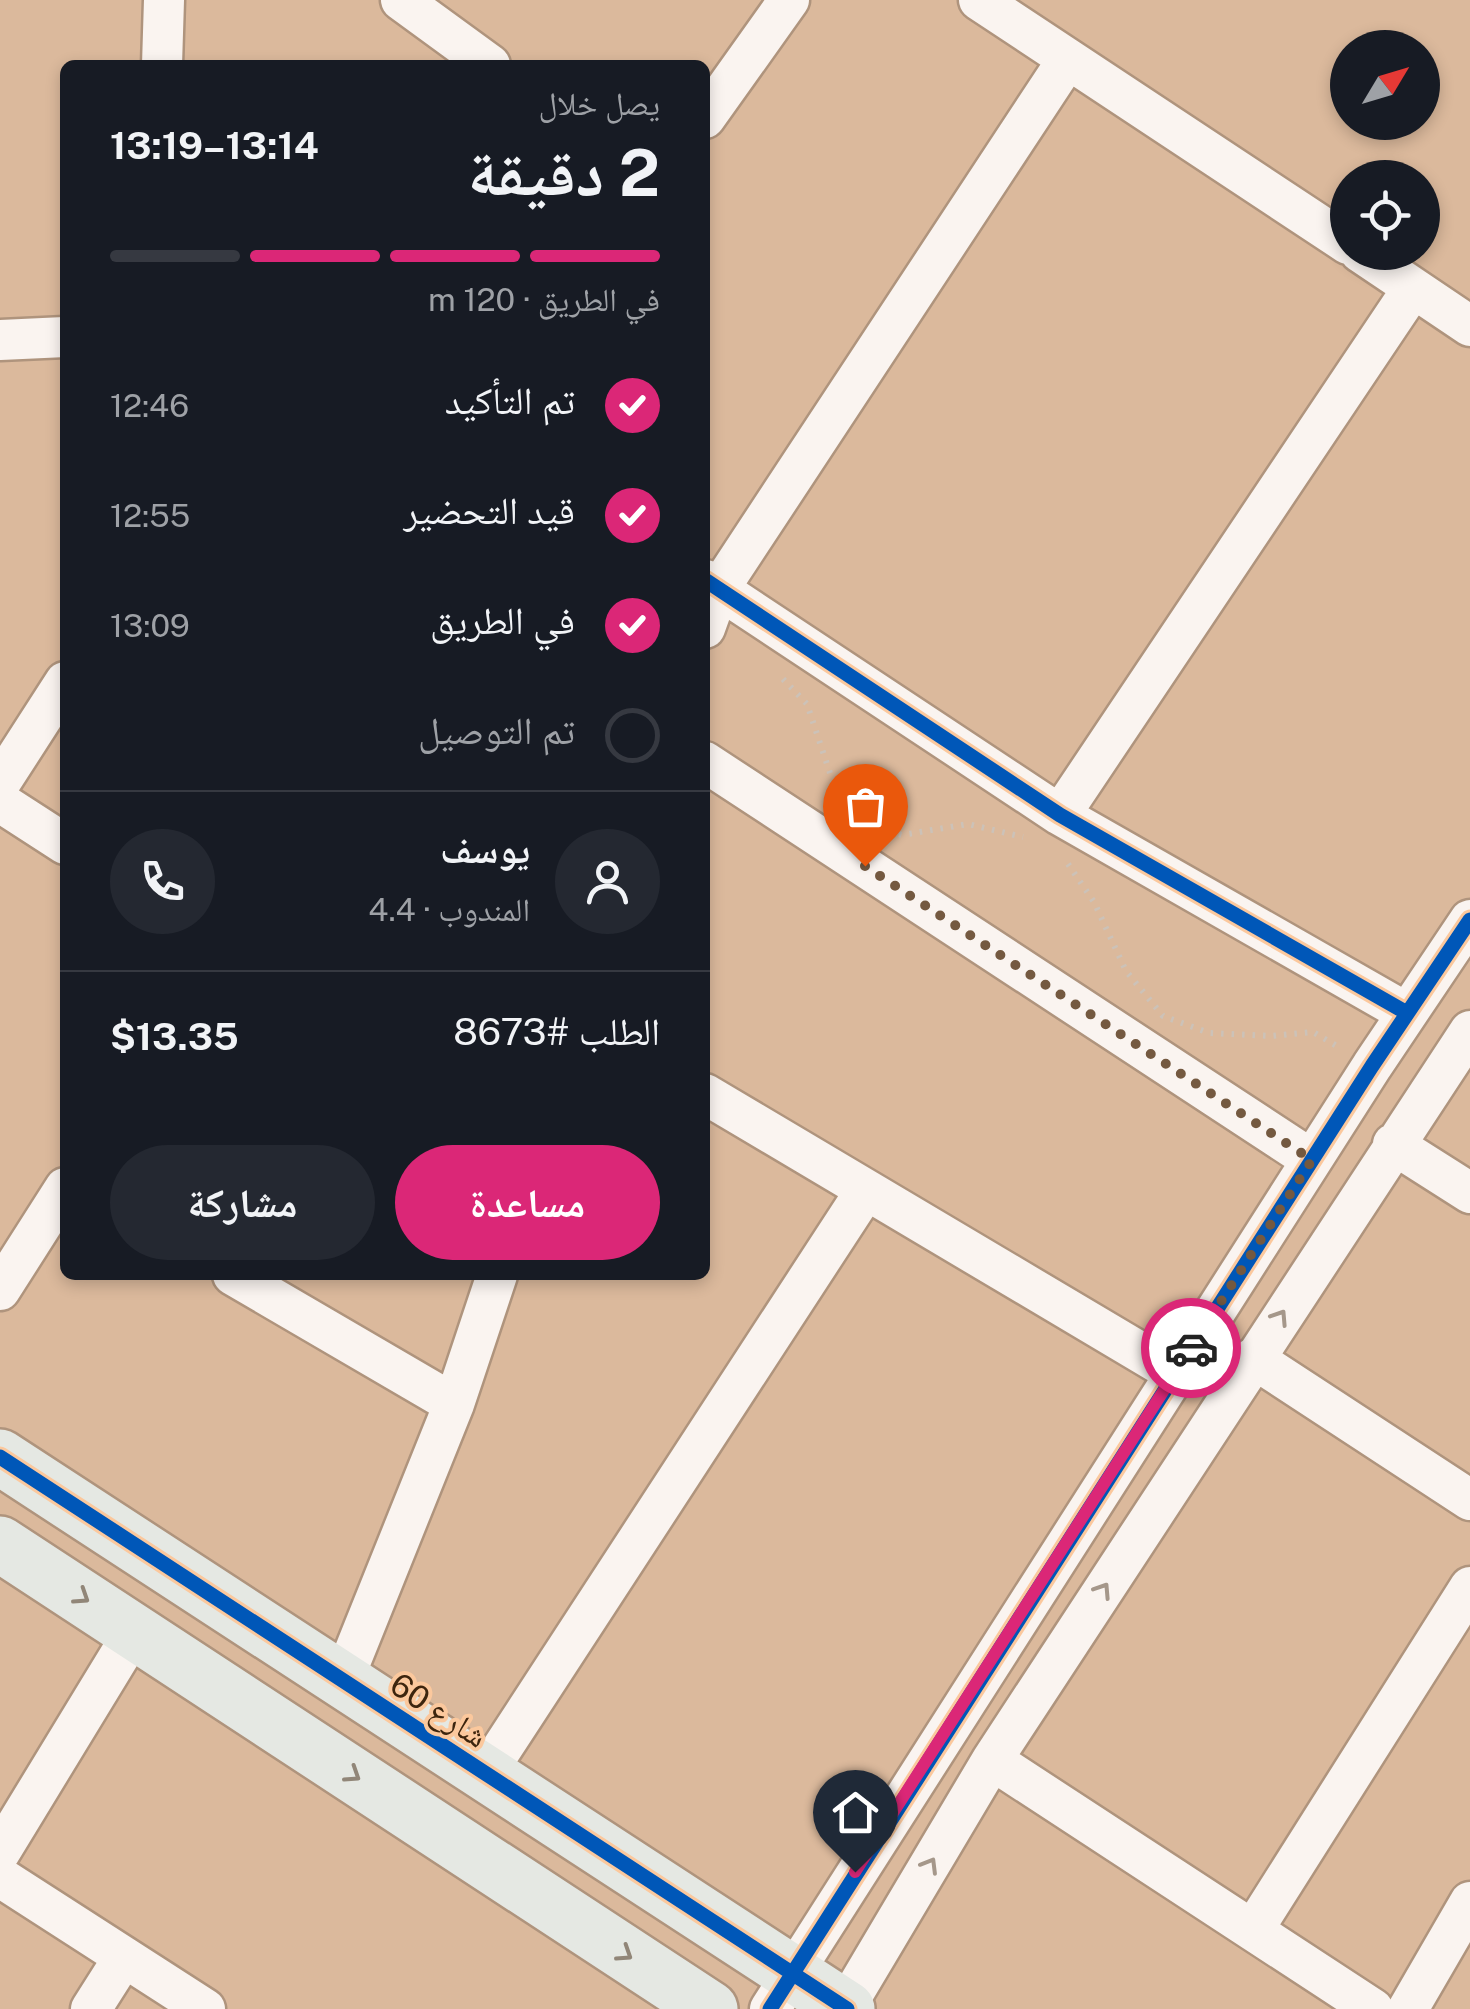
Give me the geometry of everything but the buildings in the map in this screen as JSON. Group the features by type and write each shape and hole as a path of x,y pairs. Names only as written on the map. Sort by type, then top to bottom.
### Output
{"street":[{"path":"162,60 164,0"},
{"path":"401,0 483,60"},
{"path":"710,111 789,0"},
{"path":"979,0 1330,232"},
{"path":"1068,59 712,584 1060,814 1407,1012"},
{"path":"1386,270 1470,326"},
{"path":"1060,814 1412,288"},
{"path":"0,340 60,338"},
{"path":"0,783 60,690"},
{"path":"710,765 1312,1160"},
{"path":"0,802 60,841"},
{"path":"780,1990 1372,1066 1470,920"},
{"path":"846,2009 992,1760 1393,1144 1468,1038"},
{"path":"710,1097 1176,1373"},
{"path":"1393,1144 1470,1193"},
{"path":"486,1773 866,1190"},
{"path":"0,1290 60,1196"},
{"path":"242,1280 454,1404"},
{"path":"343,1680 454,1404 495,1280"},
{"path":"1253,1358 1470,1500"},
{"name":"شارع 60","path":"0,1457 486,1773 780,1990 846,2009"},
{"path":"0,1544 710,2009"},
{"path":"1252,1930 1470,1587"},
{"path":"0,1852 134,1632"},
{"path":"992,1760 1373,2009"},
{"path":"0,1878 206,2009"},
{"path":"1408,2009 1470,1902"},
{"path":"92,2009 124,1957"}],"path":[{"path":"770,666 807,704 838,797 858,816"},
{"path":"868,825 902,835 968,824 1026,837"},
{"path":"1054,855 1067,864 1094,902 1126,971 1162,1016 1209,1032 1272,1036 1313,1032 1372,1066"}],"cycle path":[{"path":"710,583 1060,815 1407,1013"},
{"path":"770,2009 1372,1066 1470,920"},
{"path":"0,1457 847,2009"}],"way so far":[{"path":"865,866 1312,1160 1191,1348"}],"route":[{"path":"855,1872 1191,1348"}]}
